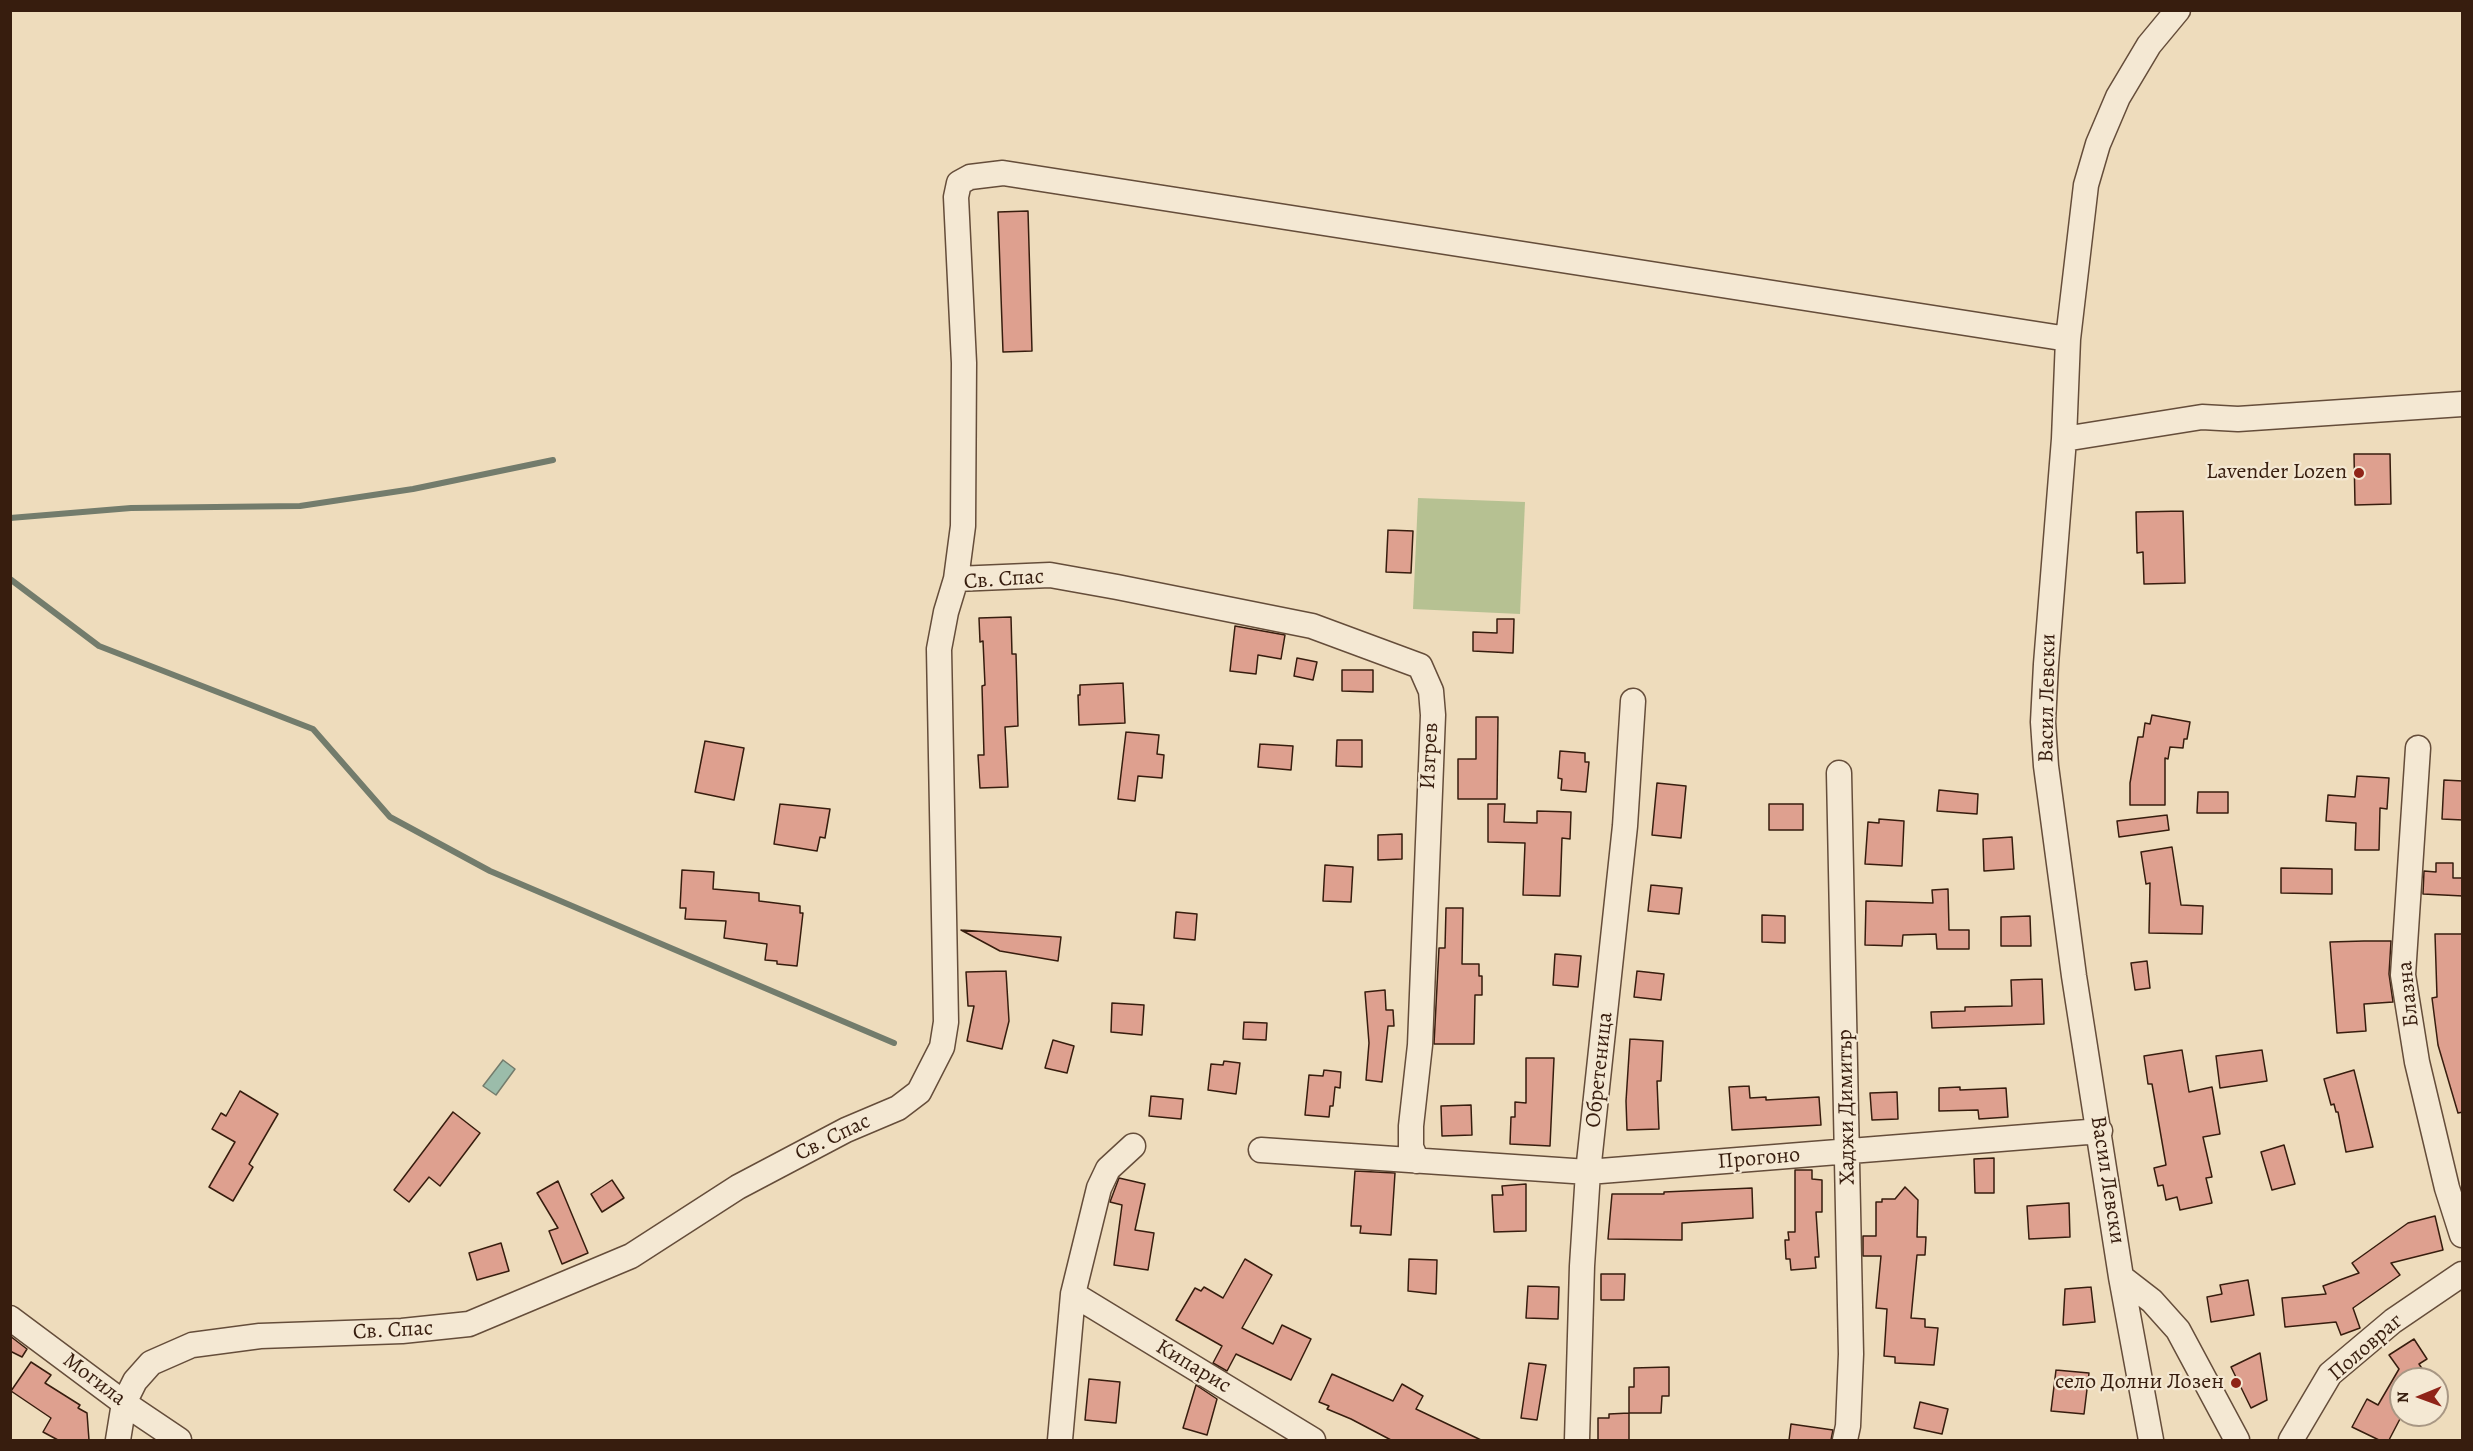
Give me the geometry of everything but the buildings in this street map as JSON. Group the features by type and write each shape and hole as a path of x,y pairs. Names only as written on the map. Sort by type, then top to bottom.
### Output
{"street":[{"name":"Васил Левски","path":"2151,1440 2121,1277 2074,976 2046,766 2043,722 2064,440 2068,339 2086,185 2098,144 2118,97 2149,45 2178,10"},
{"path":"956,579 963,526 964,363 956,197 959,183 970,177 1003,173 2068,339"},
{"path":"2064,440 2202,417 2238,419 2463,404"},
{"name":"Св. Спас","path":"124,1403 135,1381 151,1363 192,1345 260,1336 402,1331 469,1324 631,1256 738,1187 846,1130 898,1108 919,1092 942,1047 946,1022 939,649 946,612 956,579 1050,575 1117,587"},
{"name":"Изгрев","path":"1117,587 1312,626 1420,666 1431,690 1433,715 1420,1045 1411,1126 1411,1146 1417,1161"},
{"name":"Обретеница","path":"1578,1440 1582,1266 1588,1172 1625,826 1634,701"},
{"name":"Блазна","path":"2418,748 2403,975 2417,1062 2447,1188 2463,1235"},
{"name":"Хаджи Димитър","path":"1839,772 1851,1354 1845,1440"},
{"name":"Прогоно","path":"1261,1150 1588,1172 2100,1131"},
{"path":"1060,1440 1073,1294 1099,1188 1108,1169 1133,1146"},
{"name":"Половраг","path":"2291,1440 2330,1374 2393,1321 2463,1274"},
{"path":"2121,1277 2152,1301 2178,1330 2237,1440"},
{"name":"Кипарис","path":"1073,1294 1309,1439"},
{"name":"Могила","path":"10,1318 124,1403 179,1440"},
{"path":"118,1440 124,1403"}],"shaded area":[{"path":"1418,498 1525,502 1520,614 1413,609"},
{"path":"503,1060 515,1069 496,1095 483,1086"}],"waterway":[{"path":"10,518 131,508 300,506 413,489 553,460"},
{"path":"10,579 99,646 313,729 390,817 490,871 894,1043"}],"place":[{"name":"Lavender Lozen","path":"2359,473"},
{"name":"село Долни Лозен","path":"2236,1383"}]}
